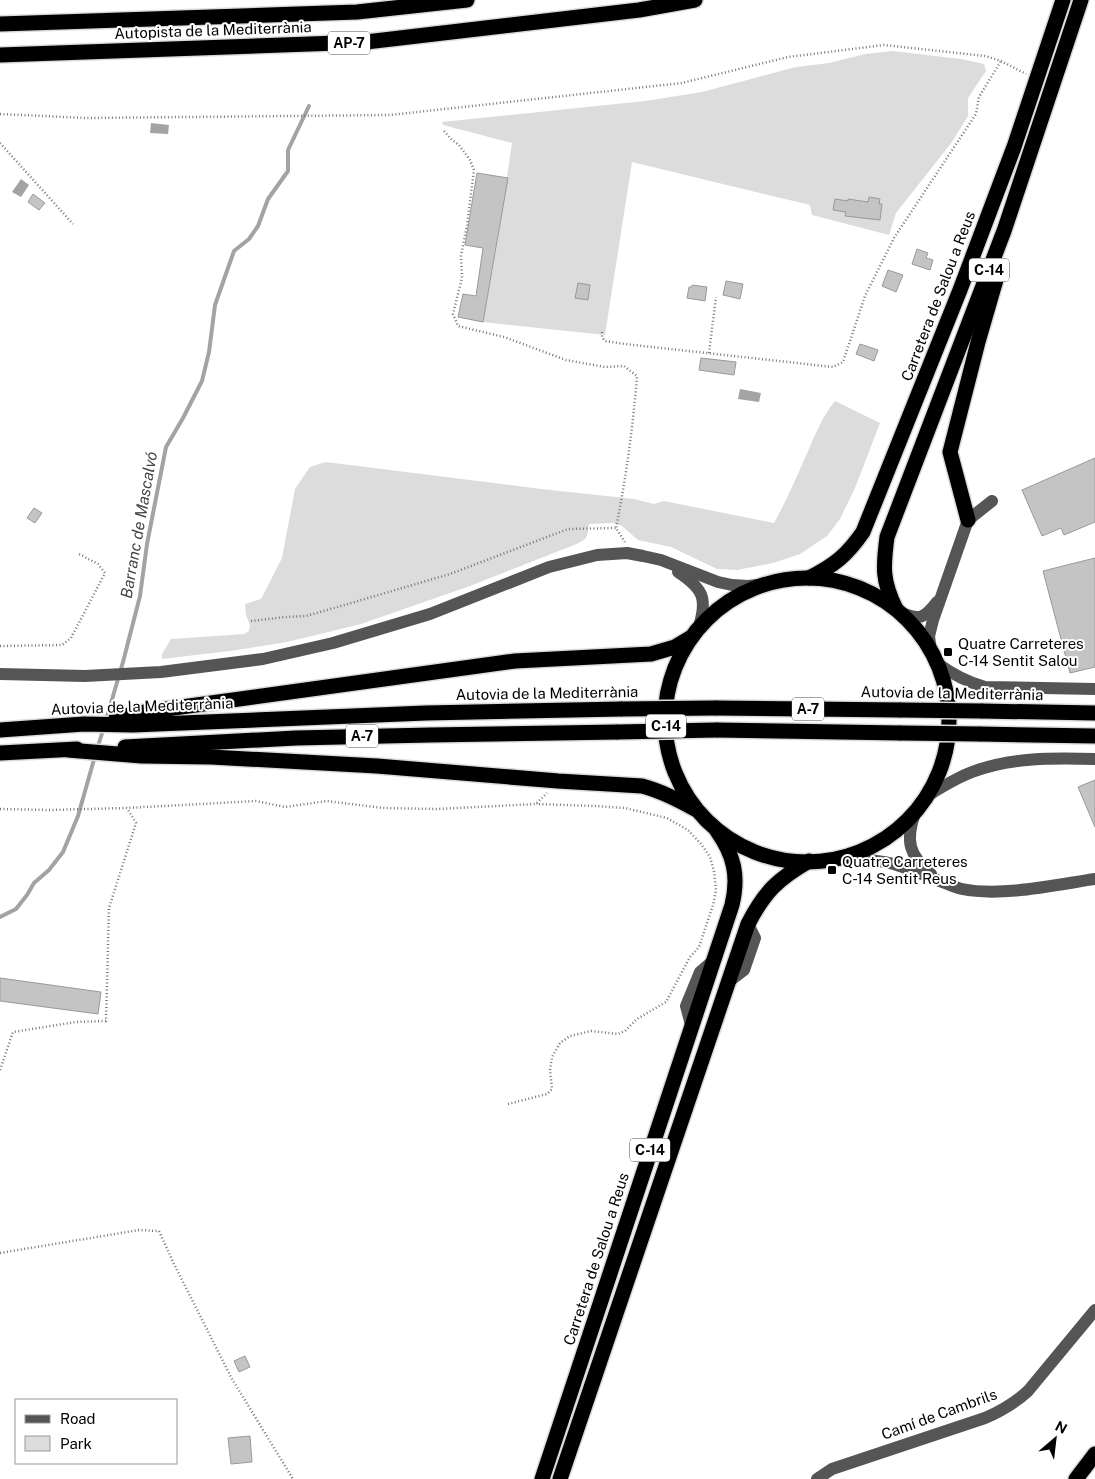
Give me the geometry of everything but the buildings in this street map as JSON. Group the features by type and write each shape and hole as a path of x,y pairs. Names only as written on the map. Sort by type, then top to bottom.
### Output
{"highway":[{"name":"Autopista de la Mediterrània","path":"0,24 357,12 467,0"},
{"name":"Autopista de la Mediterrània","path":"0,55 366,42 639,10 694,0"},
{"name":"Carretera de Salou a Reus","path":"808,578 829,568 840,560 864,532 960,290 1014,147 1064,0"},
{"name":"C-14","path":"898,611 876,596 855,586 832,580 808,578 788,580 748,591 729,601 712,614 695,634 680,657 671,679 666,702 666,726 669,749 676,772 686,793 700,812 725,835 757,852 792,860 809,861 837,858 859,852 880,842 898,829 915,813 937,778 944,760 949,731 948,701 944,682 934,657 922,637 898,611 889,596 884,578 887,537 1004,231 1081,0"},
{"path":"968,520 950,452 999,269 1004,231"},
{"path":"135,719 515,661 651,654 675,647 695,634"},
{"name":"Autovia de la Mediterrània","path":"0,730 135,719 622,709 714,708 1095,713"},
{"name":"A-7","path":"106,750 296,738 430,734 716,730 1095,736"},
{"path":"0,753 106,750 142,756 211,757 377,766 642,786 667,794 700,812"},
{"name":"Carretera de Salou a Reus","path":"542,1479 732,905 736,881 732,860 712,824"},
{"name":"C-14","path":"560,1479 748,924 756,908 774,885 809,861"},
{"path":"1076,1479 1095,1454"}],"street":[{"path":"992,501 968,520 929,636 934,657 956,676 985,686 1095,689"},
{"path":"0,674 85,676 161,672 263,659 333,643 430,614 549,567 597,555 627,553 661,560 718,582 732,585 768,584"},
{"path":"661,560 691,581 698,588 702,596 702,613 695,634"},
{"path":"898,611 919,618 926,616 944,594"},
{"path":"927,796 972,772 1000,764 1033,759 1095,758"},
{"path":"915,813 910,832 913,854 919,864 936,880"},
{"path":"837,858 864,859 895,864 963,889 1003,892 1095,879"},
{"name":"Camí de Cambrils","path":"817,1479 832,1468 1002,1411 1028,1391 1095,1310"}],"path":[{"path":"0,114 86,118 390,115 682,83 788,57 884,45 985,56 1001,61 1036,80"},
{"path":"602,332 602,337 605,340 625,344 833,366 843,362 865,296 894,238 976,114 979,97 1001,61"},
{"path":"444,131 459,145 470,160 474,170 461,256 462,278 453,314 458,326 504,337 566,360 605,367 624,366 637,376 628,458 616,528 624,540 627,553"},
{"path":"0,143 73,224"},
{"path":"709,353 716,296"},
{"path":"251,621 306,616 341,606 450,574 568,529 616,528"},
{"path":"0,646 62,645 71,638 105,573 98,564 79,554"},
{"path":"536,804 558,781"},
{"path":"0,809 127,808 256,801 285,807 328,802 383,808 437,809 536,804 625,808 667,818 688,830 710,857 714,870 716,890 713,906 699,947 690,957 666,1002 618,1034 591,1031 570,1036 560,1043 552,1057 550,1070 552,1089 547,1094 508,1104"},
{"path":"0,1070 13,1032 76,1022 106,1021 109,908 136,823 127,808"},
{"path":"0,1252 139,1230 159,1231 232,1379 293,1479"}],"green space":[{"path":"893,51 961,59 984,64 986,71 968,98 968,116 952,142 896,213 889,235 812,215 810,205 632,162 605,335 483,322 512,143 443,125 442,122 645,101 702,92 796,67 829,63 865,54"},
{"path":"835,401 880,423 855,488 840,519 827,536 800,554 773,563 737,570 717,569 671,547 638,540 622,526 613,523 589,524 586,538 574,545 470,586 361,624 287,642 162,659 162,654 171,639 244,634 249,631 250,625 246,615 245,604 261,599 282,558 295,489 310,467 326,462 634,499 654,504 664,501 774,523 821,422"}],"shaded area":[{"path":"151,123 169,125 168,134 150,133"},
{"path":"21,179 29,185 21,197 12,192"},
{"path":"740,389 761,393 759,402 738,399"}],"waterway":[{"name":"Barranc de Mascalvó","path":"106,720 140,596 147,544 166,447 202,381 209,352 215,305 234,251 249,239 258,226 268,199 288,171 288,150 309,106"},
{"name":"Barranc de Mascalvó","path":"97,749 104,727"},
{"name":"Barranc de Mascalvó","path":"0,917 16,909 34,883 49,870 63,852 78,816 95,756"}],"place":[{"name":"Quatre Carreteres C-14 Sentit Salou","path":"948,652"},
{"name":"Quatre Carreteres C-14 Sentit Reus","path":"832,870"}]}
